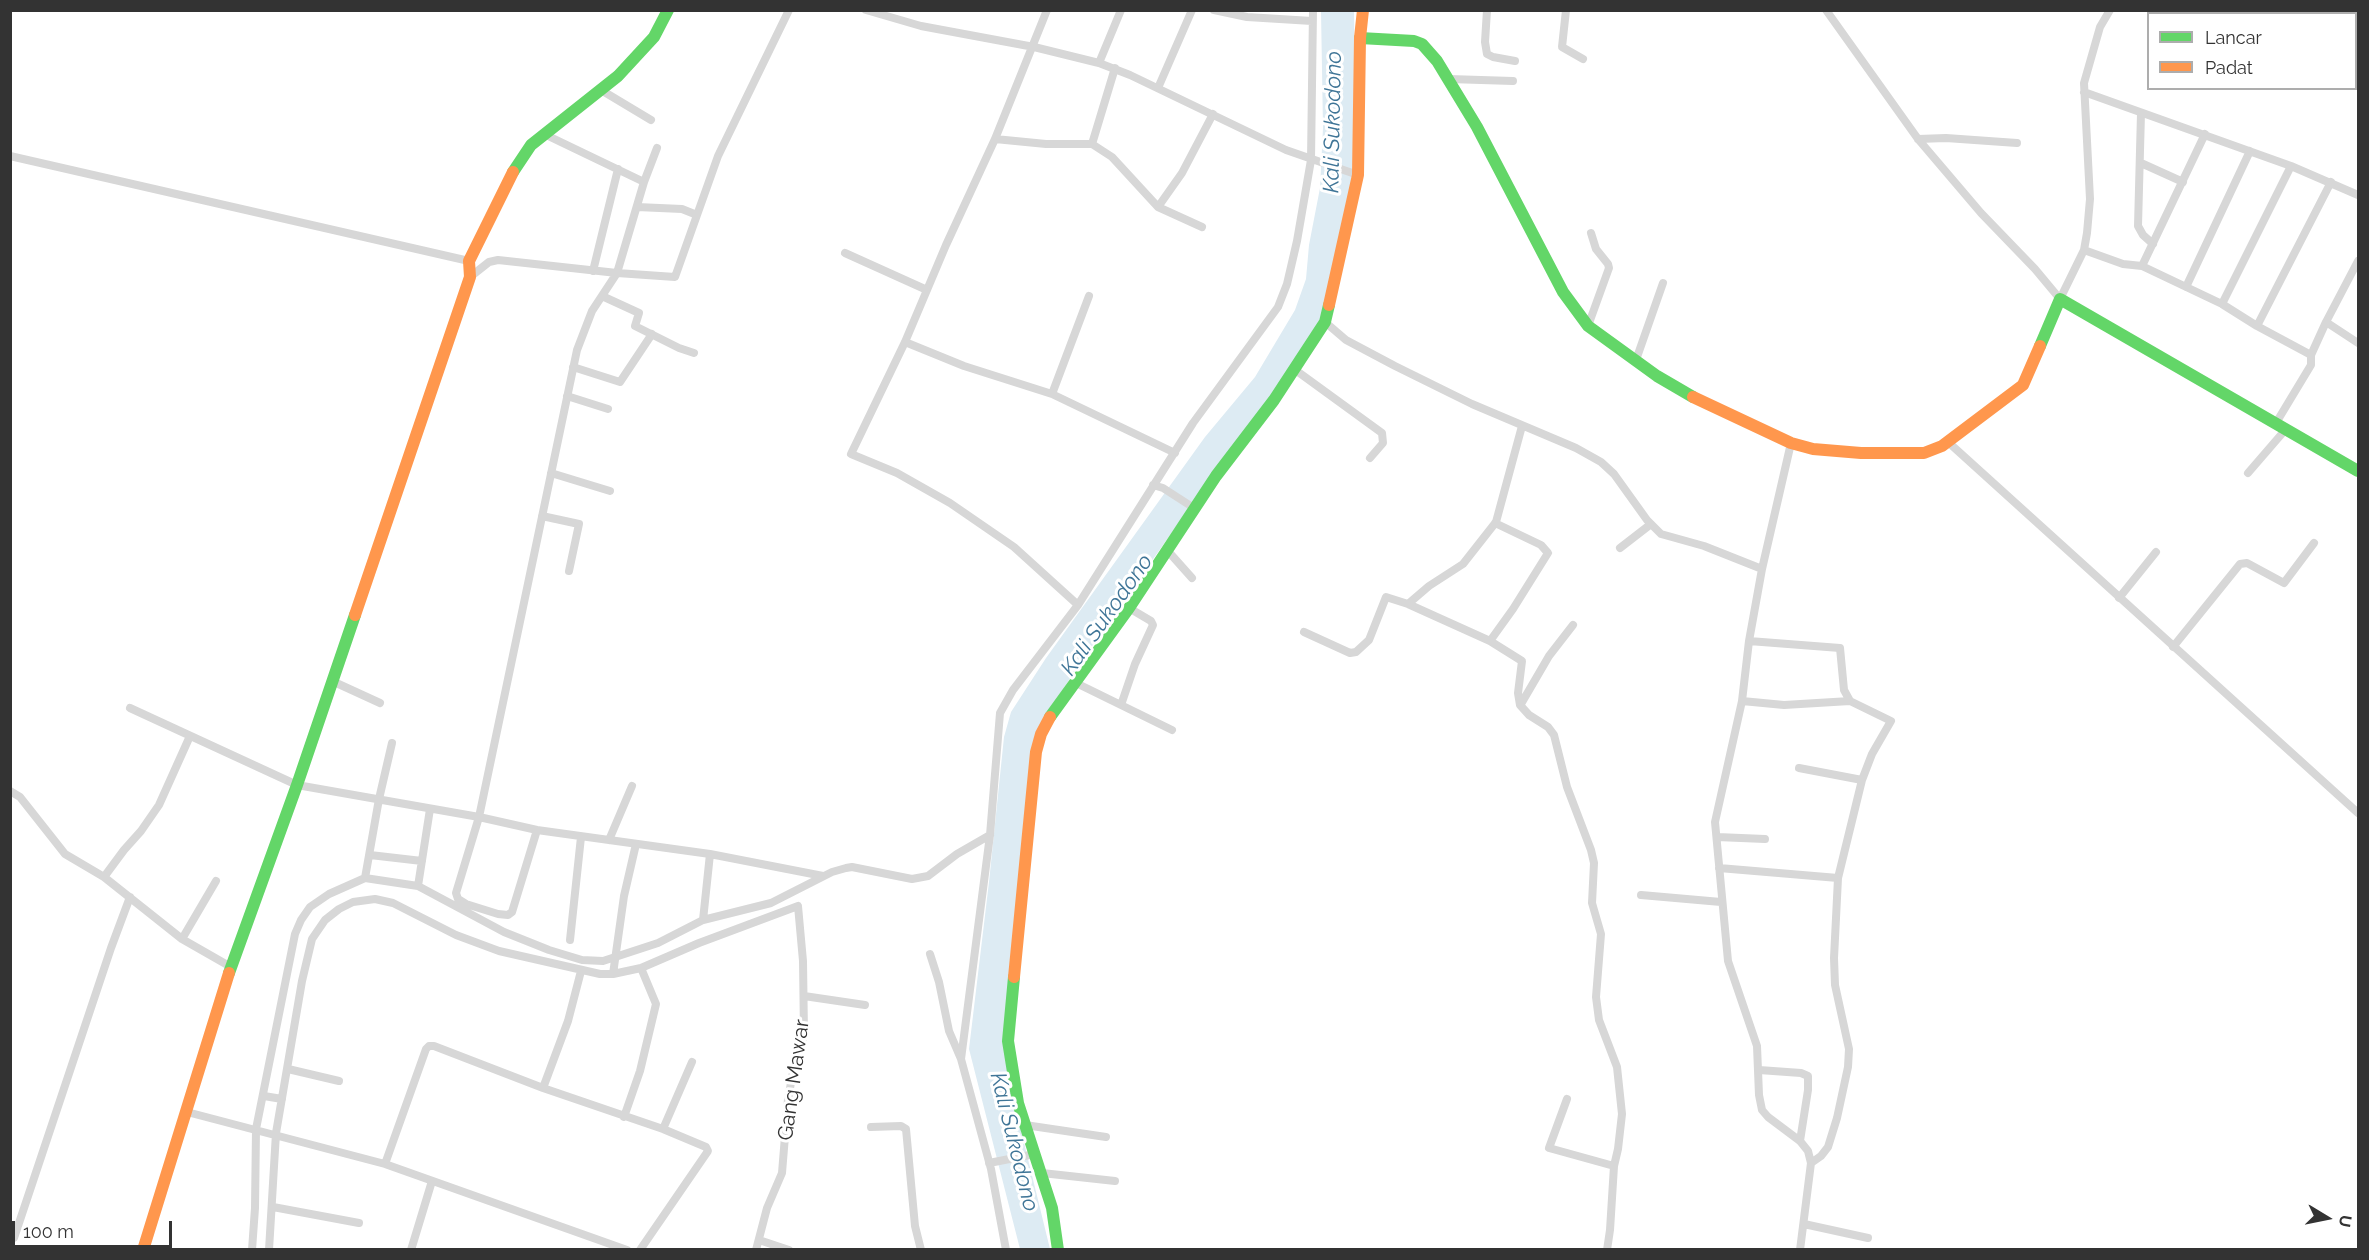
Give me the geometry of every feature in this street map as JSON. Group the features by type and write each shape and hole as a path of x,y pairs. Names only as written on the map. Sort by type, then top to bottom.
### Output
{"street":[{"path":"143,1250 188,1112 231,967 297,785 470,269 519,161 531,145 601,90 640,54 654,37 669,10"},
{"path":"10,156 470,269 494,260 675,277 718,156 789,10"},
{"path":"866,10 921,26 1034,47 1115,68 1314,161 1357,174"},
{"path":"1047,10 995,140 905,342 851,454 897,473 950,504 1014,547 1078,605"},
{"path":"1099,63 1121,10"},
{"path":"1158,88 1192,10"},
{"path":"1214,10 1247,17 1312,21"},
{"path":"961,1059 989,839 999,713 1013,690 1078,605 1193,423 1278,307 1287,284 1314,161 1313,10"},
{"path":"1058,1250 1052,1208 1018,1103 1008,1041 1036,752 1041,734 1054,710 1129,608 1193,507 1294,369 1325,322 1357,174 1360,38 1363,10"},
{"path":"1487,10 1485,42 1487,54 1515,61"},
{"path":"1566,10 1562,47 1583,59"},
{"path":"1826,10 1918,139 1974,206 2035,269 2060,299 2358,471"},
{"path":"1360,38 1404,39 1422,44 1449,79 1478,128 1563,292 1588,326 1657,376 1789,449 1861,453 1924,453 1948,442 2023,385 2084,250 2090,199 2084,92 2086,71 2100,27 2110,10"},
{"path":"1092,144 1115,68"},
{"path":"1449,79 1513,81"},
{"path":"601,90 651,120"},
{"path":"2084,92 2291,166 2358,195"},
{"path":"2141,113 2138,226 2143,235 2153,244"},
{"path":"1158,207 1182,173 1213,114"},
{"path":"544,134 644,182"},
{"path":"2142,266 2205,134"},
{"path":"1918,139 1946,138 2017,143"},
{"path":"995,140 1047,144 1092,144 1112,157 1158,207 1202,227"},
{"path":"537,830 515,907 508,915 466,904 458,899 456,893 479,818 573,367 592,311 617,273 644,182 657,148"},
{"path":"2186,287 2250,151"},
{"path":"2141,163 2183,182"},
{"path":"2222,304 2291,166"},
{"path":"593,271 618,169"},
{"path":"2257,326 2331,182"},
{"path":"636,207 682,209 697,215"},
{"path":"1588,326 1609,268 1596,249 1591,233"},
{"path":"2084,250 2123,264 2142,266 2222,304 2311,355"},
{"path":"845,253 927,290"},
{"path":"2248,473 2281,426 2311,364 2311,355 2326,322 2358,261"},
{"path":"1636,360 1663,283"},
{"path":"602,296 639,314 635,326 679,348 694,352"},
{"path":"1052,394 1089,296"},
{"path":"1325,322 1346,340 1387,362 1522,426 1576,448 1601,462 1614,474 1651,525 1662,534 1704,546 1762,569"},
{"path":"2326,322 2358,343"},
{"path":"573,367 620,382 652,334"},
{"path":"905,342 964,366 1052,394 1175,453"},
{"path":"1294,369 1382,433 1383,442 1370,459"},
{"path":"567,396 608,409"},
{"path":"1408,604 1429,586 1463,564 1495,523 1507,488 1522,426"},
{"path":"1948,442 2358,812"},
{"path":"1789,449 1762,569 1749,641 1742,700 1715,822 1728,961 1741,1003 1755,1037 1762,1110 1768,1118 1800,1141 1808,1151 1811,1163 1800,1250"},
{"path":"551,473 610,491"},
{"path":"1153,485 1163,488 1193,507"},
{"path":"542,516 579,524 569,571"},
{"path":"1490,641 1548,553 1541,545 1495,523"},
{"path":"1620,548 1651,525"},
{"path":"2174,647 2240,564 2247,563 2284,583 2314,543"},
{"path":"1167,550 1192,578"},
{"path":"2119,598 2156,552"},
{"path":"1304,632 1350,653 1356,652 1369,640 1386,597 1408,604 1490,641 1522,661 1518,693 1520,705 1529,715 1548,727 1554,735 1567,787 1594,863 1592,903 1601,934 1596,998 1599,1020 1617,1067 1622,1114 1614,1166 1607,1250"},
{"path":"1121,705 1135,664 1153,625 1151,621 1129,608"},
{"path":"1520,705 1549,656 1573,625"},
{"path":"1749,641 1840,648 1845,690 1850,701"},
{"path":"332,681 380,703"},
{"path":"1074,682 1172,730"},
{"path":"1742,700 1785,705 1850,701 1891,721 1872,754 1862,780 1838,878 1835,985 1849,1049 1848,1067 1828,1147 1811,1163"},
{"path":"130,708 297,785 537,830 710,854 823,876"},
{"path":"104,877 159,805 190,736"},
{"path":"365,878 392,743"},
{"path":"1799,768 1862,780"},
{"path":"609,840 632,786"},
{"path":"10,791 20,797 65,854 104,877 182,939 231,967"},
{"path":"418,886 430,809"},
{"path":"570,940 581,837"},
{"path":"1717,837 1765,840"},
{"path":"614,966 703,921 771,903 823,876 852,867 912,879 928,876 957,854 989,839"},
{"path":"614,966 624,896 636,844"},
{"path":"703,921 710,854"},
{"path":"370,855 422,861"},
{"path":"1719,868 1838,878"},
{"path":"252,1250 265,1131 280,1099 288,1069 299,990 299,958 295,934 310,908 329,894 365,878 418,886 504,932 549,950 592,961 603,961 614,966"},
{"path":"182,939 216,881"},
{"path":"1641,895 1721,902"},
{"path":"14,1238 130,897"},
{"path":"269,1250 273,1208 265,1131 265,1096 286,987 299,958 325,920 353,902 375,899 393,903 456,935 499,951 581,971 614,966 641,968 656,1004 640,1071 624,1117"},
{"name":"Gang Mawar","path":"641,968 699,943 798,906 803,961 804,1035 788,1099 783,1166 767,1208 756,1250"},
{"path":"930,954 939,982 949,1031 961,1059 991,1162 1006,1250"},
{"path":"543,1088 568,1021 581,971"},
{"path":"286,987 299,990"},
{"path":"804,996 865,1005"},
{"path":"386,1164 429,1046 434,1046 543,1088 663,1129 706,1147 708,1151 640,1250"},
{"path":"663,1129 692,1062"},
{"path":"288,1069 339,1081"},
{"path":"1759,1070 1801,1073 1808,1076 1800,1141"},
{"path":"265,1096 280,1099"},
{"path":"1567,1099 1549,1148 1614,1166"},
{"path":"188,1112 386,1164 627,1250"},
{"path":"1025,1125 1106,1137"},
{"path":"871,1127 901,1126 906,1129 915,1226 921,1250"},
{"path":"991,1162 1033,1155"},
{"path":"1042,1173 1115,1180"},
{"path":"411,1250 432,1181"},
{"path":"273,1208 359,1223"},
{"path":"1803,1224 1868,1238"},
{"path":"759,1240 789,1250"}],"water":[{"name":"Kali Sukodono","path":"1321,11 1354,11 1356,160 1328,301 1309,346 1210,478 1076,669 1036,737 1005,1046 1017,1114 1050,1249 1020,1249 969,1049 1004,737 1011,712 1046,658 1205,437 1255,377 1295,310 1306,279 1309,245 1320,188 1323,128"}],"traffic: fast":[{"path":"513,172 531,145 618,76 654,37 668,10"},
{"path":"1360,38 1414,41 1422,44 1437,61 1477,127 1563,292 1588,326 1657,376 1693,397"},
{"path":"2040,346 2060,299 2358,471"},
{"path":"1050,717 1129,608 1216,476 1274,400 1325,322 1329,305"},
{"path":"229,973 355,615"},
{"path":"1014,977 1008,1041 1018,1103 1052,1208 1058,1250"}],"traffic: slow":[{"path":"1329,305 1358,175 1360,38 1363,10"},
{"path":"355,615 470,277 469,261 513,172"},
{"path":"1693,397 1791,443 1813,449 1861,453 1924,453 1942,446 2023,385 2040,346"},
{"path":"1014,977 1036,752 1041,734 1050,717"},
{"path":"143,1250 229,973"}]}
